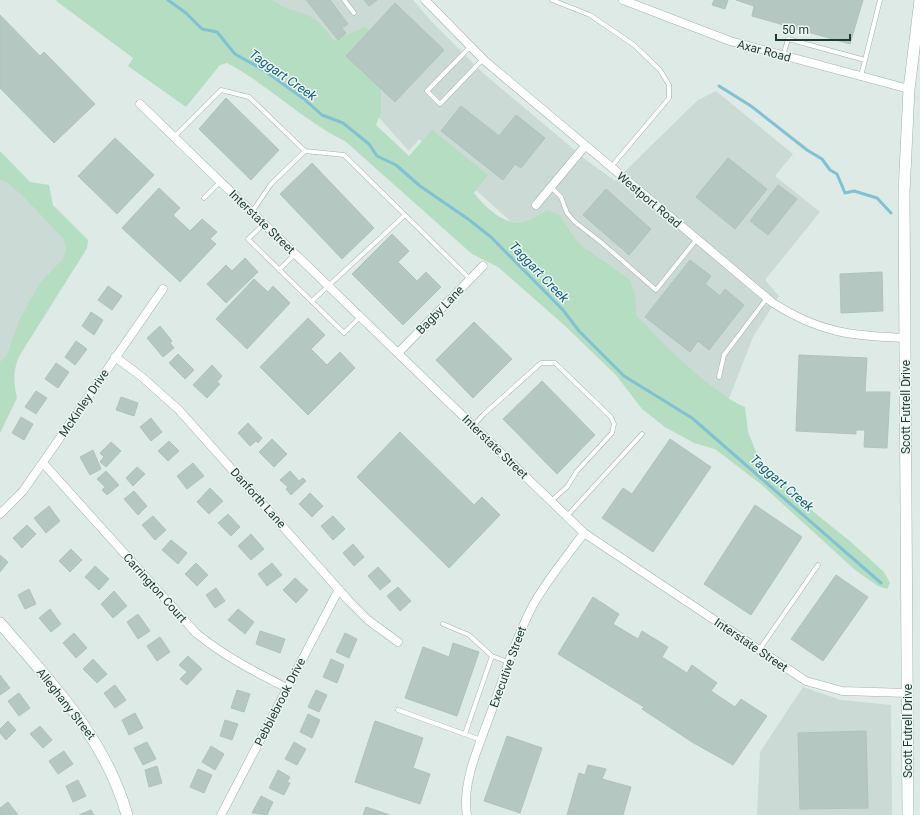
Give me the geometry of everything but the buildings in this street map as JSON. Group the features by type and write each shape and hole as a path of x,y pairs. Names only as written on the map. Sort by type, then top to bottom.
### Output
{"street":[{"name":"Westport Road","path":"425,0 483,59 696,239 768,298 792,315 830,331 867,337 906,338"},
{"name":"Axar Road","path":"623,0 730,41 909,89"},
{"name":"Scott Futrell Drive","path":"908,815 904,193 909,89 920,0"},
{"name":"Interstate Street","path":"140,104 584,533 798,677 823,687 842,691 908,693"},
{"path":"536,204 585,146"},
{"name":"Bagby Lane","path":"398,353 483,266"},
{"name":"McKinley Drive","path":"0,514 23,491 163,289"},
{"name":"Danforth Lane","path":"115,357 142,377 179,410 368,620 398,642"},
{"name":"Carrington Court","path":"43,463 196,633 238,662 287,688"},
{"name":"Executive Street","path":"466,815 465,798 468,783 521,629 534,604 584,533"},
{"name":"Pebblebrook Drive","path":"221,815 339,589"},
{"name":"Alleghany Street","path":"0,623 89,730 112,772 127,815"}],"lane":[{"path":"344,0 354,12"},
{"path":"552,0 590,15 634,45 660,70 669,85 670,98 611,167"},
{"path":"860,76 880,0"},
{"path":"783,56 788,39 865,60"},
{"path":"470,47 428,91 440,104 483,59"},
{"path":"174,137 221,90 249,97 305,151 344,155 470,279"},
{"path":"252,212 271,184 305,151"},
{"path":"204,198 220,182"},
{"path":"551,187 561,197 567,213 575,222 602,243 656,290 696,239"},
{"path":"312,301 405,215"},
{"path":"264,223 248,239 344,333 360,317"},
{"path":"280,270 295,254"},
{"path":"719,377 724,355 768,298"},
{"path":"473,426 484,414 541,364 549,362 555,364 611,417 614,424 612,433 577,471 567,486 551,501"},
{"path":"566,516 642,434"},
{"path":"759,650 818,565"},
{"path":"443,624 469,635 492,656 509,662"},
{"path":"466,734 492,656"},
{"path":"398,710 482,740"}],"shaded area":[{"path":"273,0 413,0 431,21 483,73 590,163 615,181 698,100 716,91 793,154 775,176 820,212 765,280 779,296 753,337 726,406 528,237 419,139 409,151"},
{"path":"0,157 84,253 0,387"},
{"path":"803,687 841,700 891,705 892,815 757,815 760,752"}],"green space":[{"path":"55,0 273,0 285,7 315,19 334,41 364,27 370,29 346,56 381,89 381,112 376,125 409,156 432,130 488,175 474,193 493,212 511,222 524,222 547,210 559,215 579,244 630,280 635,295 636,315 654,334 703,380 729,399 745,407 748,432 759,459 805,505 851,542 884,572 890,583 887,589 878,586 855,570 762,485 715,449 694,443 665,427 642,409 616,375 564,325 498,267 472,254 345,141 329,133 257,82 227,63 220,65 186,107 128,66 133,58"},
{"path":"0,151 30,182 49,185 53,205 88,240 87,248 20,354 14,376 17,398 0,433 0,362 7,355 19,321 39,284 63,259 66,250 64,239 22,195 7,182 0,179"}],"waterway":[{"name":"Taggart Creek","path":"168,0 186,13 202,29 217,32 235,54 265,71 304,99 322,115 343,123 369,144 377,156 396,165 420,186 468,219 491,237 563,310 579,331 624,376 692,418 881,583"},
{"path":"719,86 751,106 807,150 822,159 830,170 837,174 845,193 854,191 877,198 891,213"}]}
